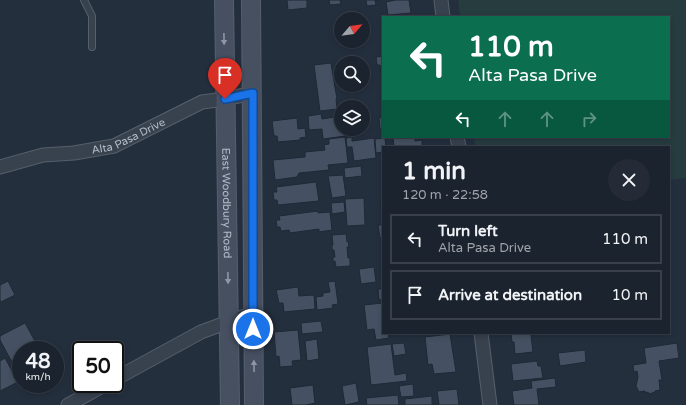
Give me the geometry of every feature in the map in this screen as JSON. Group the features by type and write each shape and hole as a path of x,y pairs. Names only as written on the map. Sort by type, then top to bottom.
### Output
{"main road":[{"name":"East Woodbury Road","path":"224,0 230,405"},
{"path":"252,0 254,405"}],"street":[{"path":"441,0 443,16"},
{"name":"Alta Pasa Drive","path":"0,167 44,155 74,153 114,146 202,102 253,93"},
{"path":"124,374 201,332 253,314"},
{"path":"481,334 490,405"},
{"path":"68,405 90,393"}],"lane":[{"path":"84,0 92,16 92,47"}],"green space":[{"path":"458,0 686,0 686,178 670,180 670,146 475,146 474,138 670,138 670,16 460,16"}],"building":[{"path":"287,0 307,0 307,8 288,10"},
{"path":"329,0 340,0 341,4 330,5"},
{"path":"366,0 375,0 376,5 367,6"},
{"path":"409,0 411,13 388,15 386,2"},
{"path":"382,56 382,72 380,65 377,65 376,57"},
{"path":"331,63 334,92 336,92 337,99 334,100 334,109 320,111 314,65"},
{"path":"321,114 322,119 334,117 334,136 345,136 323,139 322,129 309,130 308,116"},
{"path":"382,117 382,129 380,129 379,118"},
{"path":"297,118 298,129 305,128 306,137 300,138 300,140 278,142 277,136 274,136 272,121"},
{"path":"345,137 348,163 328,165 329,170 299,173 297,177 275,180 273,160 305,157 305,152 325,150 324,145 329,144 329,139"},
{"path":"352,137 352,141 374,138 376,158 354,161 352,147 347,147 346,138"},
{"path":"385,138 386,146 382,146 382,152 376,153 375,139"},
{"path":"393,138 415,138 415,141 422,140 422,146 394,146"},
{"path":"361,166 362,176 345,178 344,168"},
{"path":"343,175 346,196 332,198 328,176"},
{"path":"316,182 319,201 278,205 277,200 274,200 273,192 277,192 276,187"},
{"path":"364,198 365,225 347,226 345,199"},
{"path":"380,198 382,198 382,211"},
{"path":"344,202 345,212 332,214 331,203"},
{"path":"318,211 318,213 330,212 332,230 319,232 319,229 290,233 289,230 281,231 280,227 277,227 276,220 280,220 279,216"},
{"path":"378,225 382,225 382,238 380,238"},
{"path":"346,234 349,247 347,247 348,258 350,258 350,266 336,267 335,261 333,262 333,257 335,257 334,250 332,250 332,235"},
{"path":"374,267 376,282 361,284 359,269"},
{"path":"8,281 15,295 1,302 0,285"},
{"path":"335,281 338,304 332,305 333,308 317,310 316,297 323,296 323,293 330,292 328,282"},
{"path":"298,287 299,296 314,295 315,309 284,312 283,303 279,303 276,290"},
{"path":"378,289 382,289 382,299 379,300"},
{"path":"382,303 382,334 388,334 389,338 376,340 374,329 367,330 364,305"},
{"path":"321,321 323,332 302,334 301,323"},
{"path":"25,323 35,341 12,341 12,362 0,340 0,336"},
{"path":"298,330 301,360 292,361 293,366 280,367 279,356 276,357 274,332"},
{"path":"450,334 456,372 434,374 432,364 428,365 425,337"},
{"path":"511,334 532,334 533,352 515,354 514,342 512,342"},
{"path":"317,339 319,359 307,361 305,341"},
{"path":"404,343 406,354 394,356 392,344"},
{"path":"677,343 679,358 659,361 662,380 659,380 660,390 649,394 648,392 645,393 645,391 639,392 636,386 638,377 637,371 634,372 633,365 646,363 644,348"},
{"path":"391,344 395,375 406,373 407,381 371,385 367,347"},
{"path":"585,350 586,362 560,366 558,353"},
{"path":"5,358 12,371 12,385 0,391 0,361"},
{"path":"537,361 538,366 541,366 543,378 513,381 511,364"},
{"path":"555,378 556,387 537,389 539,405 514,405 512,391 532,388 531,381"},
{"path":"356,383 359,402 345,405 342,386"},
{"path":"413,384 414,396 401,397 399,386"},
{"path":"313,385 315,403 306,405 292,405 290,388"},
{"path":"457,389 459,405 432,405 439,404 437,391"},
{"path":"398,395 399,405 367,405 366,398"},
{"path":"432,396 432,405 405,405 405,399"}],"route":[{"path":"225,99 253,93 253,329"}]}
